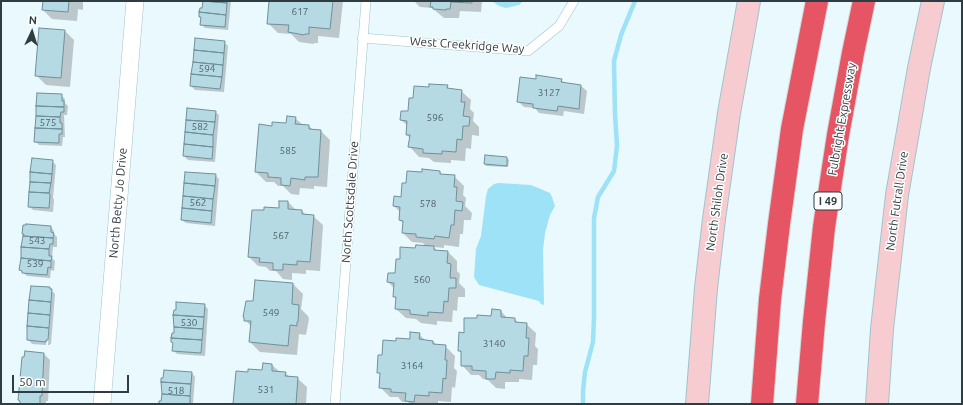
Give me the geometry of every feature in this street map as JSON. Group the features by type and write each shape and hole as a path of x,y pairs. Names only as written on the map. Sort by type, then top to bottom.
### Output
{"highway":[{"path":"762,404 770,299 782,202 792,129 817,1"},
{"name":"Fulbright Expressway","path":"807,404 824,227 838,134 864,1"}],"main road":[{"name":"North Shiloh Drive","path":"697,404 706,288 714,220 729,113 749,1"},
{"name":"North Futrall Drive","path":"877,404 882,328 898,195 919,68 933,1"}],"street":[{"name":"North Betty Jo Drive","path":"102,404 134,1"}],"lane":[{"name":"North Scottsdale Drive","path":"335,404 366,1"},
{"name":"West Creekridge Way","path":"362,38 528,51 560,26 574,1"}],"water":[{"path":"492,1 523,1 519,5 506,8 499,6"},
{"path":"494,184 531,185 550,193 552,197 555,206 550,215 545,233 543,250 544,305 539,301 479,285 474,277 476,249 481,236 486,196 488,189"}],"building":[{"path":"43,1 69,1 68,12 42,10"},
{"path":"203,1 227,3 226,15 199,12 200,8 202,8"},
{"path":"203,1 227,1 227,3"},
{"path":"269,1 333,1 330,29 309,27 309,34 304,35 288,32 289,25 267,24"},
{"path":"431,1 472,1 472,3 451,2 450,9 446,10 433,9 433,7 430,7"},
{"path":"199,12 226,15 225,27 200,25 201,17 199,17"},
{"path":"39,28 65,30 61,78 35,76"},
{"path":"195,38 225,41 224,53 194,50"},
{"path":"194,50 224,53 223,65 193,62"},
{"path":"193,62 223,65 222,77 191,74"},
{"path":"191,74 222,77 220,89 190,86"},
{"path":"536,75 562,79 561,82 581,85 579,109 558,106 557,111 533,108 533,104 517,102 520,77 536,79"},
{"path":"429,84 448,85 447,88 462,90 461,102 465,102 463,116 470,117 469,126 463,126 462,140 457,139 456,152 442,151 442,154 423,153 423,149 408,147 410,135 406,135 407,121 400,120 401,111 408,111 409,98 413,98 414,86 429,87"},
{"path":"37,93 62,94 64,107 36,106"},
{"path":"36,106 64,107 64,112 61,112 60,117 36,116"},
{"path":"187,108 216,111 215,122 186,120"},
{"path":"36,116 60,117 62,129 35,128"},
{"path":"287,116 296,117 295,124 309,125 309,129 321,130 318,177 305,177 305,180 291,178 290,186 281,185 281,178 268,177 268,173 255,172 259,124 272,126 272,122 286,123"},
{"path":"186,120 215,122 213,135 185,132"},
{"path":"35,128 62,129 62,134 59,134 59,143 34,142"},
{"path":"185,132 213,135 213,147 184,144"},
{"path":"184,144 213,147 212,159 183,156"},
{"path":"485,155 507,157 507,166 484,164"},
{"path":"32,158 53,160 52,174 30,172"},
{"path":"422,169 440,171 440,174 455,175 454,187 457,187 456,201 463,202 462,211 455,210 454,225 451,225 449,238 435,236 434,239 416,237 416,234 402,233 403,221 399,220 400,207 393,206 394,196 401,197 402,183 406,183 407,171 422,172"},
{"path":"30,172 52,174 51,183 30,182"},
{"path":"185,172 216,174 215,186 184,183"},
{"path":"30,182 51,183 49,193 29,192"},
{"path":"184,183 215,186 213,199 183,196"},
{"path":"29,192 49,193 49,208 28,207"},
{"path":"183,196 213,199 212,211 182,208"},
{"path":"279,201 288,201 288,209 302,210 302,214 314,215 310,262 297,261 297,265 283,264 283,270 273,270 273,263 259,262 260,258 248,257 252,210 264,210 264,207 279,208"},
{"path":"182,208 212,211 211,223 181,220"},
{"path":"23,225 51,226 51,232 54,233 53,238 23,236"},
{"path":"23,236 53,238 53,244 50,244 49,249 21,247"},
{"path":"416,245 434,246 434,250 448,251 447,263 451,264 450,278 456,278 456,288 449,288 448,302 444,301 443,313 428,312 428,316 410,314 410,310 395,309 396,297 393,297 394,283 387,282 388,273 395,273 396,259 400,259 400,247 415,248"},
{"path":"21,247 49,249 49,256 52,256 51,261 21,258"},
{"path":"21,258 51,261 51,268 48,267 47,275 22,273 22,271 19,270"},
{"path":"255,280 293,283 292,304 299,305 298,322 297,326 290,325 288,346 249,342 251,321 244,321 243,317 246,301 253,301"},
{"path":"31,286 50,287 50,289 52,289 51,302 29,300"},
{"path":"29,300 51,302 50,315 28,313"},
{"path":"176,302 205,304 204,317 173,315 174,310 176,310"},
{"path":"492,309 501,310 501,317 515,318 515,322 527,323 526,338 529,338 528,356 524,356 523,371 510,370 510,373 496,372 495,379 486,379 486,371 472,370 472,366 461,366 461,351 458,351 459,332 464,333 464,318 477,318 477,315 491,316"},
{"path":"28,313 50,315 49,328 27,326"},
{"path":"173,315 204,317 203,329 174,327"},
{"path":"27,326 49,328 48,340 46,340 46,342 27,340"},
{"path":"174,327 203,329 202,340 171,338 172,333 174,333"},
{"path":"410,332 420,333 419,339 433,341 433,344 446,345 445,360 447,360 446,379 443,378 442,393 429,392 429,396 415,395 414,402 405,401 406,393 391,392 391,389 379,388 380,373 377,373 378,355 382,355 383,340 396,341 396,338 410,339"},
{"path":"171,338 202,340 201,353 172,351 173,343 171,342"},
{"path":"25,351 44,353 42,396 40,396 40,404 20,404 20,401 18,400 22,357 24,357"},
{"path":"263,363 272,364 272,371 286,372 285,376 298,377 296,404 233,404 236,371 248,372 248,369 262,370"},
{"path":"164,370 192,372 191,384 161,382"},
{"path":"161,382 191,384 190,396 162,394"},
{"path":"162,394 190,396 190,404 159,404"}],"waterway":[{"path":"583,404 585,372 593,342 594,218 598,197 614,171 617,146 614,61 621,35 635,1"}]}
